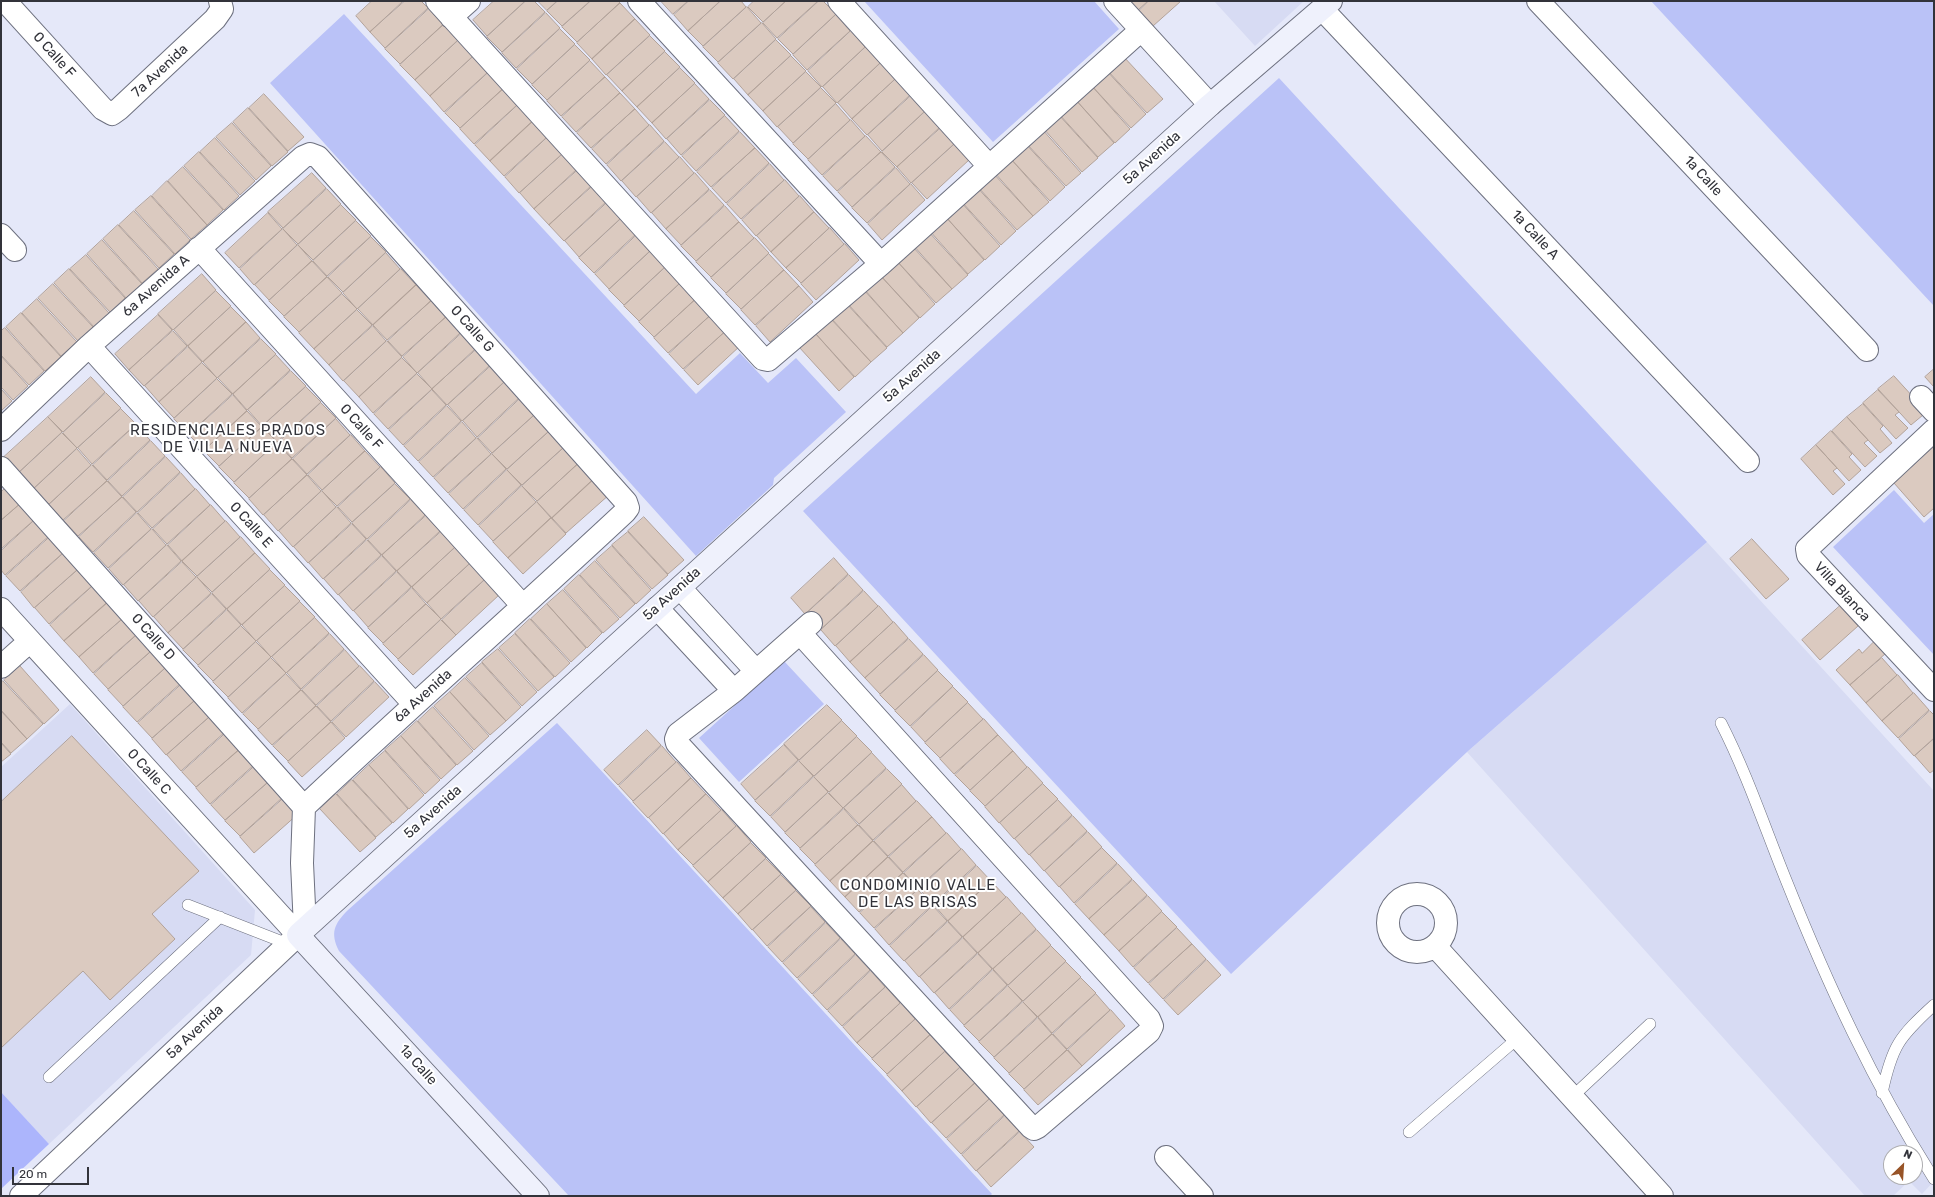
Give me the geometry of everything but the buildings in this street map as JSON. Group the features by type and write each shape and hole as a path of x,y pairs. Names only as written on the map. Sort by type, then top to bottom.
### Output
{"street":[{"name":"0 Calle F","path":"5,1 103,109"},
{"path":"437,1 763,359 768,360 881,264 1142,30"},
{"path":"451,17 469,1"},
{"path":"639,1 881,264"},
{"path":"839,1 989,166"},
{"path":"1115,1 1210,105"},
{"name":"1a Calle","path":"1538,1 1867,350"},
{"name":"5a Avenida","path":"30,1193 297,936 1210,105 1327,5"},
{"name":"1a Calle A","path":"1327,5 1748,461"},
{"name":"7a Avenida","path":"103,109 112,114 119,109 218,10"},
{"name":"6a Avenida A","path":"1,430 89,346 303,156 310,154 318,157"},
{"name":"0 Calle G","path":"318,157 626,502"},
{"name":"0 Calle F","path":"199,248 523,606"},
{"name":"0 Calle E","path":"89,346 414,704"},
{"name":"Villa Blanca","path":"1934,430 1807,549 1808,555 1934,690"},
{"name":"0 Calle D","path":"1,468 304,807"},
{"name":"6a Avenida","path":"304,807 414,704 625,512 628,508 626,502"},
{"path":"680,588 756,671"},
{"path":"657,608 734,691"},
{"name":"0 Calle C","path":"1,609 297,936"},
{"path":"805,628 1149,1019 1152,1026 1149,1032 1038,1127 1034,1129 1031,1128 677,743 676,738 678,734 734,691 756,671 805,628"},
{"path":"1,667 30,641"},
{"path":"297,936 304,807"},
{"name":"1a Calle","path":"297,936 538,1196"},
{"path":"1435,946 1662,1196"},
{"path":"1166,1157 1202,1196"}],"lane":[{"path":"1721,724 1735,750 1755,797 1786,879 1841,1011 1882,1093 1934,1178"},
{"path":"188,906 220,917 297,936"},
{"path":"49,1077 220,917"},
{"path":"1882,1093 1890,1057 1898,1042 1907,1030 1934,1004"},
{"path":"1572,1097 1650,1024"},
{"path":"1409,1132 1518,1038"}],"shaded area":[{"path":"864,1 1094,1 1119,29 993,142"},
{"path":"1214,1 1304,1 1255,46"},
{"path":"1651,1 1934,1 1934,306"},
{"path":"344,14 696,394 740,353 768,383 796,358 846,412 774,478 773,485 696,556 270,83"},
{"path":"1279,78 1707,542 1467,752 1231,974 803,511"},
{"path":"1894,490 1924,523 1934,514 1934,655 1833,547"},
{"path":"1707,542 1934,791 1934,1181 1922,1194 1913,1185 1923,1185 1923,1145 1883,1145 1883,1185 1905,1185 1893,1196 1865,1196 1467,752"},
{"path":"784,661 824,704 739,782 699,738"},
{"path":"70,704 255,910 251,955 49,1144 1,1092 1,767"},
{"path":"557,723 992,1194 990,1196 569,1196 339,951 334,934 335,929 339,920 348,910"},
{"path":"1,1092 49,1144 1,1189"}],"district":[{"name":"RESIDENCIALES PRADOS DE VILLA NUEVA","path":"228,440"},
{"name":"CONDOMINIO VALLE DE LAS BRISAS","path":"918,894"}]}
